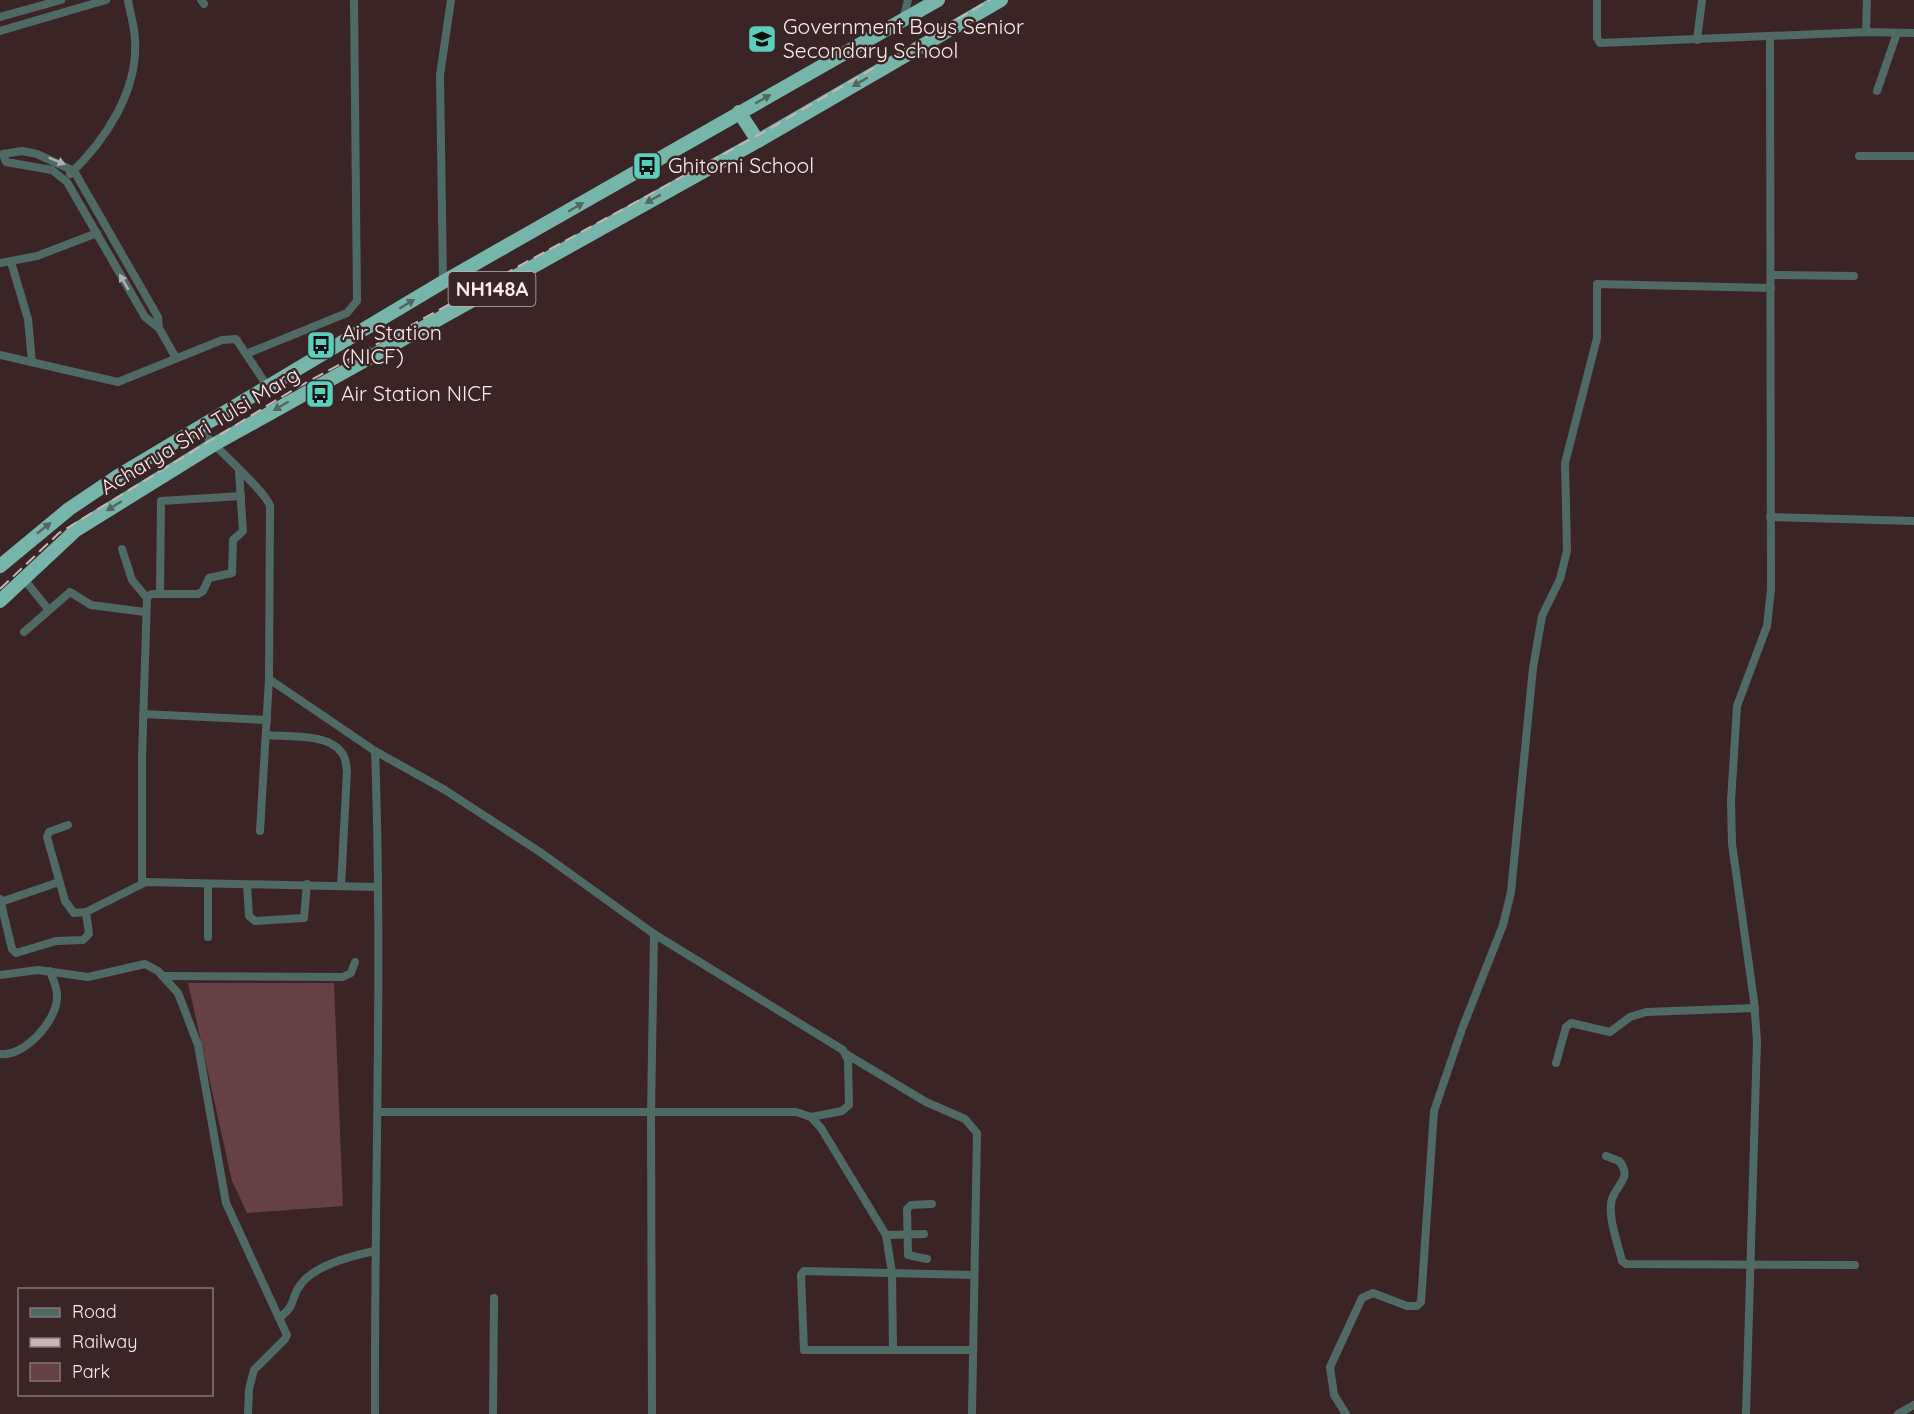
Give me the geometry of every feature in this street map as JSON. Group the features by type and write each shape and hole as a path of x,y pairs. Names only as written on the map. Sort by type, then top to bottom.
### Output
{"highway":[{"name":"Acharya Shri Tulsi Marg","path":"0,566 28,540 93,492 199,428 443,282 938,0"},
{"name":"Acharya Shri Tulsi Marg","path":"0,601 76,530 213,445 758,141 1001,0"},
{"path":"739,112 758,141"}],"street":[{"path":"0,17 61,0"},
{"path":"0,32 106,0"},
{"path":"65,180 106,131 132,76 135,42 128,0"},
{"path":"246,354 347,313 357,301 354,0"},
{"path":"443,282 440,75 451,0"},
{"path":"902,20 908,0"},
{"path":"1597,0 1599,42 1866,32 1914,33"},
{"path":"1696,40 1702,0"},
{"path":"1866,32 1867,0"},
{"path":"1877,92 1897,33"},
{"path":"1746,1414 1755,1008 1735,876 1731,801 1737,706 1767,626 1770,609 1770,36"},
{"path":"159,328 148,322 65,180 52,170 2,160 5,152 22,150 52,159 74,171 158,317 159,328 176,358"},
{"path":"1859,156 1914,156"},
{"path":"0,263 11,262 97,233"},
{"path":"11,262 28,319 32,362"},
{"path":"1771,275 1854,276"},
{"path":"1346,1414 1334,1395 1330,1367 1362,1298 1373,1293 1407,1306 1417,1306 1421,1302 1434,1111 1462,1029 1503,925 1511,892 1533,668 1542,616 1560,579 1567,551 1565,463 1597,338 1596,284 1771,288"},
{"path":"0,355 118,382 230,338 239,341 268,387"},
{"path":"199,428 239,472 260,489 270,506 269,679 260,831"},
{"path":"147,598 152,594 198,594 204,591 209,578 232,573 233,540 243,531 239,472"},
{"path":"160,594 161,501 241,496"},
{"path":"1770,517 1914,521"},
{"path":"122,549 132,580 147,598 143,714 142,883"},
{"path":"23,578 48,609"},
{"path":"24,632 68,592 73,592 91,605 146,612"},
{"path":"269,679 375,751 445,790 521,840 654,934 846,1054 926,1102 965,1119 974,1127 976,1133 972,1414"},
{"path":"143,714 267,720"},
{"path":"266,735 332,743 344,754 347,771 341,886"},
{"path":"375,751 378,1112 374,1251 375,1414"},
{"path":"68,825 49,832 47,837 59,882 70,911 74,913 86,912 142,883 307,884 376,887"},
{"path":"59,882 1,906 12,949 18,953 56,941 83,940 89,934 86,912"},
{"path":"247,885 249,916 255,921 306,917 307,884"},
{"path":"208,885 208,937"},
{"path":"652,1414 651,1114 654,934"},
{"path":"163,976 343,977 351,973 355,962"},
{"path":"0,975 38,970 88,977 145,964 154,967 183,1001 198,1045 226,1203 287,1335 282,1344 262,1360 254,1370 249,1389 248,1414"},
{"path":"0,1054 18,1050 42,1028 53,1013 57,991 50,971"},
{"path":"1556,1063 1566,1027 1571,1023 1610,1032 1630,1017 1646,1012 1755,1008"},
{"path":"811,1117 848,1108 850,1101 846,1054"},
{"path":"378,1112 651,1114 796,1112 811,1117 821,1128 886,1234 892,1273 893,1350"},
{"path":"1606,1156 1619,1161 1625,1172 1624,1180 1614,1196 1612,1206 1624,1263 1855,1265"},
{"path":"927,1259 908,1255 908,1207 932,1204"},
{"path":"886,1234 924,1234"},
{"path":"279,1318 292,1308 298,1288 307,1278 355,1255 374,1251"},
{"path":"972,1350 805,1351 802,1346 802,1272 974,1275"},
{"path":"494,1298 494,1414"},
{"path":"1898,1414 1914,1405"}],"green space":[{"path":"188,983 334,983 343,1206 247,1213 232,1181"}],"railway":[{"path":"0,589 59,533 293,390 771,128 990,0"}],"place":[{"name":"Government Boys Senior Secondary School","path":"762,39"},
{"name":"Ghitorni School","path":"647,166"},
{"name":"Air Station (NICF)","path":"321,345"},
{"name":"Air Station NICF","path":"320,394"}]}
